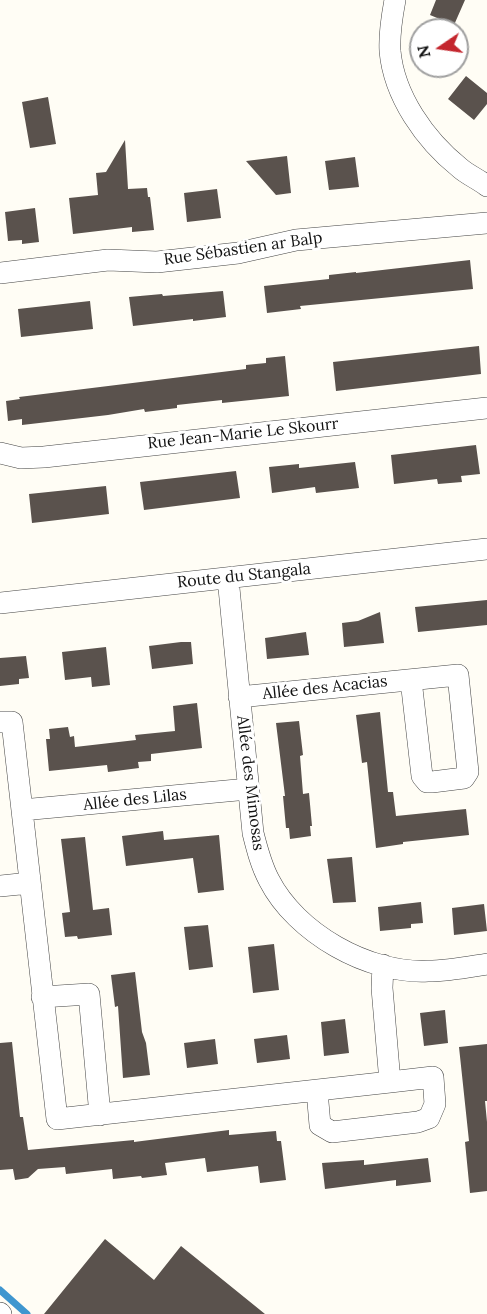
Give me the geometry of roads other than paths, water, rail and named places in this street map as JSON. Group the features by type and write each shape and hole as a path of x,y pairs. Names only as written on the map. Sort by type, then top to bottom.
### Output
{"street":[{"path":"395,0 391,59 400,88 411,111 444,154 487,186"},
{"name":"Rue Sébastien ar Balp","path":"0,273 108,260 157,262 262,249 296,240 487,223"},
{"name":"Rue Jean-Marie Le Skourr","path":"0,453 21,458 44,457 487,408"},
{"name":"Route du Stangala","path":"0,603 487,549"},
{"name":"Allée des Mimosas","path":"228,578 253,832 269,881 283,902 299,919 325,939 362,959 427,972 487,964"},
{"name":"Allée des Acacias","path":"239,697 458,675 468,772 464,777 427,782 422,776 411,680"},
{"path":"0,722 12,722 57,1119 433,1077 435,1104 429,1118 418,1122 332,1132 320,1125 316,1091"},
{"name":"Allée des Lilas","path":"22,810 248,789"},
{"path":"0,886 30,883"},
{"path":"383,965 382,988 390,1082"},
{"path":"42,998 88,994 100,1114"}],"waterway":[{"path":"0,1290 27,1314"}]}
